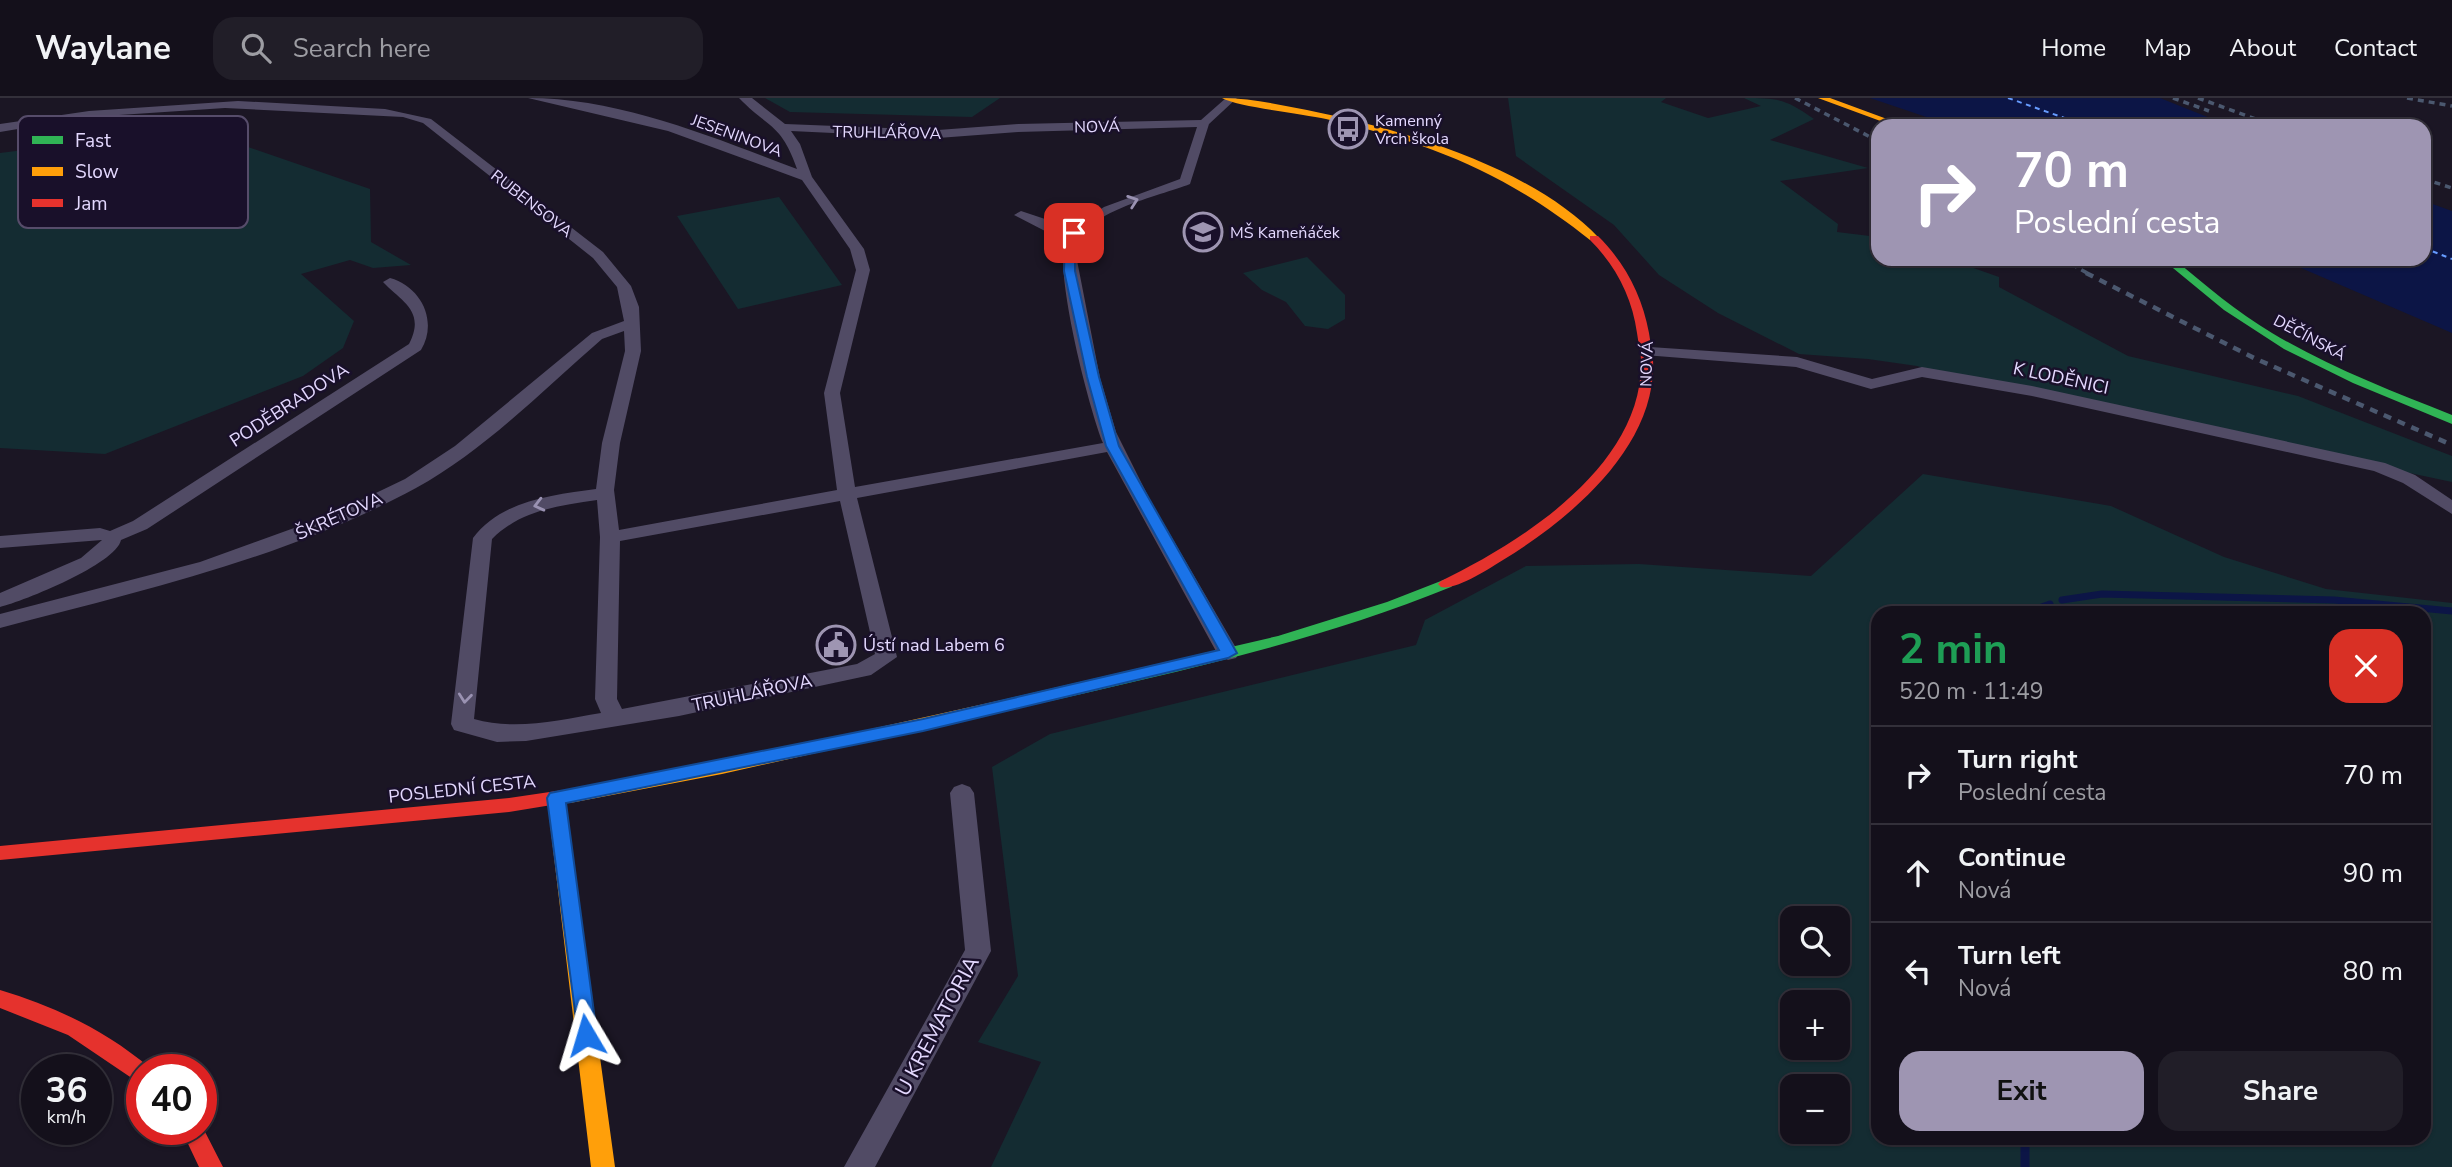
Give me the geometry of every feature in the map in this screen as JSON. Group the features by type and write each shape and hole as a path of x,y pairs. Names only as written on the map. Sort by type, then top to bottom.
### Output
{"street":[{"path":"76,116 309,98"},
{"name":"JESENINOVA","path":"534,98 643,120 705,138 806,177"},
{"name":"TRUHLÁŘOVA","path":"615,718 863,670 886,657 847,493 832,393 863,270 857,249 806,177 794,144 782,127 745,98"},
{"name":"NOVÁ","path":"923,725 1228,653 1351,620 1460,578 1530,538 1581,495 1617,454 1644,399 1650,352 1646,324 1637,298 1619,267 1576,220 1535,192 1478,163 1401,134 1320,114 1226,98"},
{"path":"1822,98 1882,119"},
{"path":"1228,653 1112,446 1069,271 1070,240 1088,221 1118,206 1186,181 1203,123 1232,99"},
{"name":"RUBENSOVA","path":"225,105 385,112 427,121 598,255 624,286 632,323 633,351 611,443 606,493 610,537 606,699 615,718"},
{"name":"NOVÁ","path":"991,130 1203,123"},
{"path":"0,128 18,125"},
{"name":"TRUHLÁŘOVA","path":"782,127 892,134 991,130"},
{"path":"1021,215 1074,233"},
{"name":"DĚČÍNSKÁ","path":"2176,266 2243,318 2285,345 2369,386 2452,420"},
{"name":"PODĚBRADOVA","path":"112,537 139,525 415,347 423,335 425,322 405,289 390,282"},
{"name":"ŠKRÉTOVA","path":"0,621 207,566 337,519 411,483 461,450 597,336 632,323"},
{"name":"K LODĚNICI","path":"1650,352 1797,362 1871,384 1922,372 2032,391 2379,467 2409,479 2452,508"},
{"path":"610,537 1112,446"},
{"path":"606,493 529,507 497,522 483,538 463,723 498,734 615,718"},
{"path":"0,542 100,534 112,537 110,546 88,562 0,601"},
{"name":"POSLEDNÍ CESTA","path":"0,853 556,798 923,725"},
{"name":"U KREMATORIA","path":"859,1167 978,951 962,793"},
{"path":"556,798 603,1167"},
{"path":"0,999 51,1013 109,1044 126,1060"},
{"path":"200,1145 211,1167"}],"green space":[{"path":"765,98 1000,98 972,117 790,112"},
{"path":"1508,98 1666,98 1661,102 1708,118 1761,106 1744,98 1774,99 1789,104 1814,119 1770,140 1868,168 1780,181 1838,224 1837,232 1871,236 1871,266 1968,266 1999,277 1999,287 2128,356 2298,396 2452,456 2452,482 1943,374 1917,366 1799,354 1718,313 1659,275 1614,225 1516,156"},
{"path":"248,147 370,189 371,242 411,265 373,268 350,260 301,274 354,321 343,348 303,376 105,454 0,448 0,153 18,151 18,228 248,228"},
{"path":"779,197 842,285 738,309 677,216"},
{"path":"1307,257 1345,295 1345,319 1328,329 1305,326 1286,302 1262,290 1243,273"},
{"path":"1923,474 2111,506 2224,557 2326,589 2452,603 2452,1167 991,1167 1041,1062 978,1042 1018,976 992,767 1050,734 1416,645 1425,620 1526,566 1639,564 1811,576"}],"shaded area":[{"path":"1870,98 2160,98 2211,119 1932,119"},
{"path":"2431,204 2452,211 2452,333 2296,266 2431,266"}],"waterway":[{"path":"2062,600 2102,594 2334,600 2398,606"},
{"path":"2044,606 2050,604"},
{"path":"2431,609 2452,611"},
{"path":"2025,1145 2025,1167"}],"ferry route":[{"path":"2008,98 2067,119"},
{"path":"2431,251 2452,259"}],"railway":[{"path":"1795,98 1871,137"},
{"path":"2173,98 2209,111"},
{"path":"2198,98 2256,119"},
{"path":"2407,98 2452,106"},
{"path":"2431,181 2452,188"},
{"path":"2075,266 2089,274"},
{"path":"2086,273 2254,358 2452,445"}],"traffic: fast":[{"path":"2176,266 2240,317 2288,347 2357,381 2452,420"},
{"path":"1002,706 1171,669 1283,640 1338,624 1446,584"}],"traffic: slow":[{"path":"1226,98 1373,128 1467,159 1512,180 1554,206 1594,238"},
{"path":"1822,98 1882,119"},
{"path":"570,796 722,768 1002,706"},
{"path":"556,798 603,1167"}],"traffic: jam":[{"path":"1446,584 1485,565 1562,513 1596,480 1623,443 1641,404 1647,361 1640,315 1622,274 1594,238"},
{"path":"0,853 509,805 570,796"},
{"path":"0,999 76,1028 126,1061"},
{"path":"200,1145 211,1167"}],"place":[{"name":"Kamenný Vrch škola","path":"1348,129"},
{"name":"MŠ Kameňáček","path":"1203,232"},
{"name":"Ústí nad Labem 6","path":"836,645"}],"route":[{"path":"586,1035 556,798 588,794 923,725 1228,653 1112,446 1069,271 1070,240 1074,233"}]}
